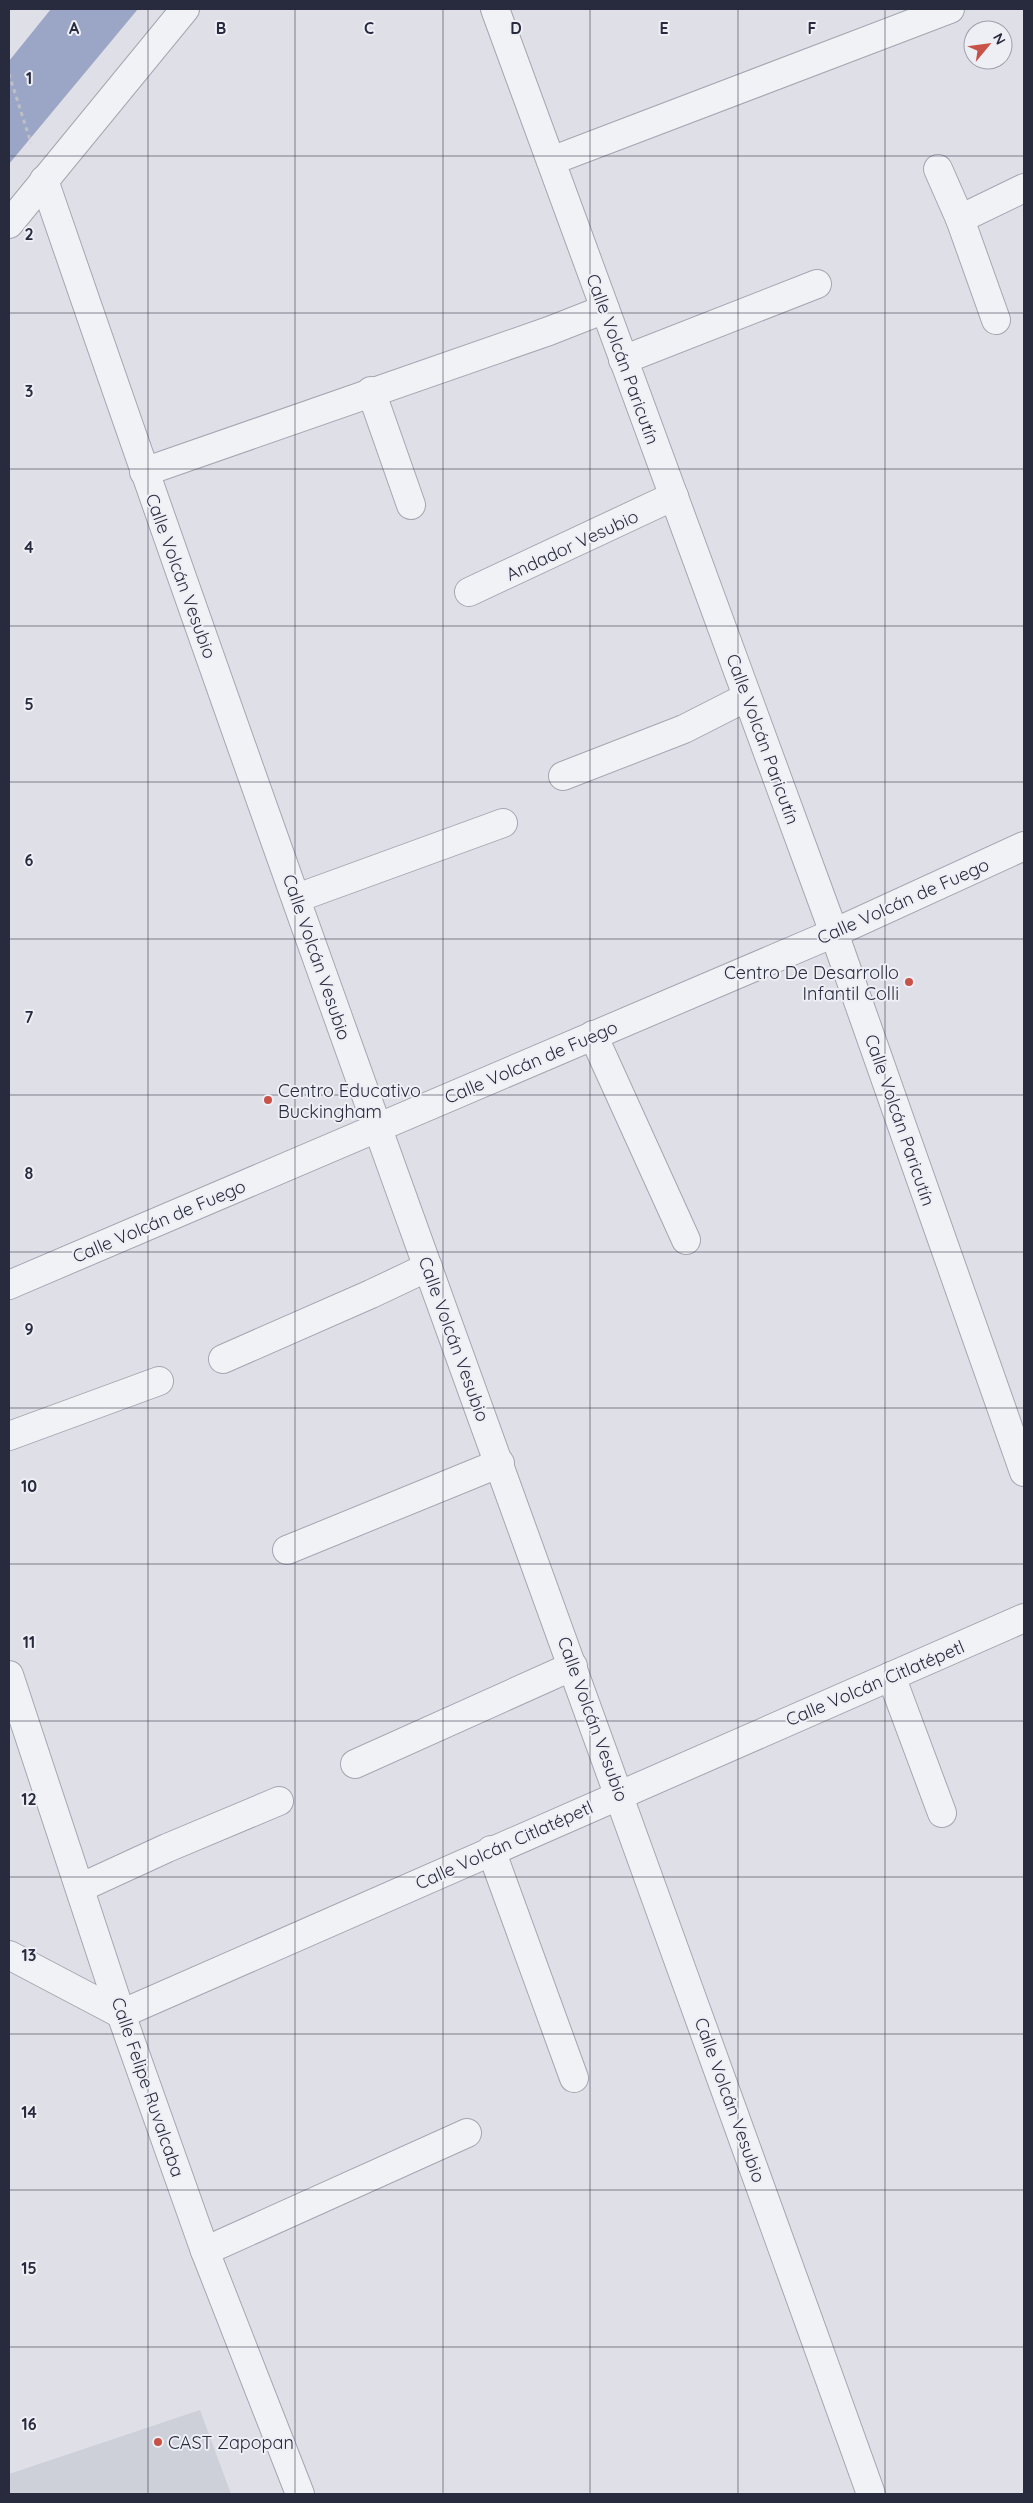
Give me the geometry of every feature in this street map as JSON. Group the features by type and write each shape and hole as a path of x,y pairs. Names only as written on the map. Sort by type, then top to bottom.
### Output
{"street":[{"path":"9,224 185,9"},
{"name":"Calle Volcán Paricutín","path":"496,9 834,933 1024,1472"},
{"path":"551,161 950,9"},
{"path":"938,169 960,219 996,320"},
{"name":"Calle Volcán Vesubio","path":"44,180 144,472 297,898 377,1128 620,1793 871,2494"},
{"path":"960,219 1024,188"},
{"path":"623,360 817,284"},
{"path":"144,472 371,391 549,331 605,309"},
{"path":"371,391 411,506"},
{"name":"Andador Vesubio","path":"470,592 674,496"},
{"path":"563,776 684,729 747,697"},
{"path":"297,898 503,823"},
{"name":"Calle Volcán de Fuego","path":"9,1285 834,933 1024,846"},
{"path":"593,1035 686,1240"},
{"path":"223,1359 372,1294 428,1267"},
{"path":"9,1436 159,1381"},
{"path":"287,1550 500,1463"},
{"name":"Calle Volcán Citlatépetl","path":"121,2014 620,1793 1024,1618"},
{"path":"354,1764 574,1666"},
{"name":"Calle Felipe Ruvalcaba","path":"9,1675 121,2014 205,2251 300,2494"},
{"path":"891,1676 942,1813"},
{"path":"80,1888 167,1848 280,1801"},
{"path":"491,1850 574,2078"},
{"path":"9,1955 121,2014"},
{"path":"205,2251 467,2133"}],"path":[{"path":"9,74 32,144"}],"shaded area":[{"name":"CAST Zapopan","path":"200,2410 231,2494 9,2494 9,2474"}],"water":[{"path":"51,9 138,9 9,164 9,61"}],"place":[{"name":"Centro De Desarrollo Infantil Colli","path":"909,982"},
{"name":"Centro Educativo Buckingham","path":"268,1100"},
{"name":"CAST Zapopan","path":"158,2442"}]}
